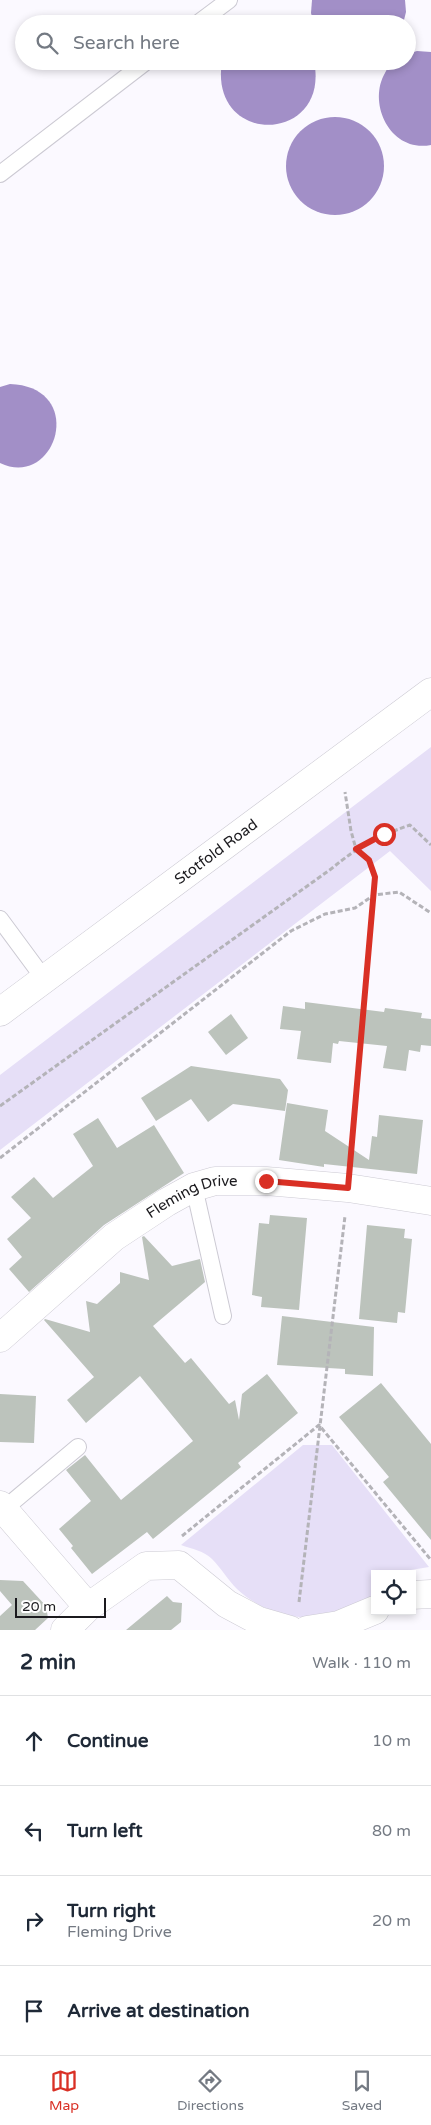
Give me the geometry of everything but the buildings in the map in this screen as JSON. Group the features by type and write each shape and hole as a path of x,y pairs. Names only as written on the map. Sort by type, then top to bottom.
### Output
{"street":[{"name":"Stotfold Road","path":"0,1012 431,692"},
{"name":"Fleming Drive","path":"0,1338 114,1238 167,1202 194,1187 215,1182 266,1181 348,1188 431,1201"},
{"path":"2,1507 88,1607"},
{"path":"64,1630 88,1607 146,1566 179,1565 227,1604 258,1621 339,1625 371,1612"},
{"path":"416,1596 431,1594"}],"lane":[{"path":"209,15 229,0"},
{"path":"0,174 135,70"},
{"path":"0,919 45,980"},
{"path":"194,1187 223,1316"},
{"path":"2,1507 78,1447"}],"path":[{"path":"299,1624 319,1425 348,1188 375,877 369,860 356,849 351,831 344,786"},
{"path":"0,1106 332,869 356,849 384,834 410,825 431,845"},
{"path":"0,1158 291,931 325,914 355,908 374,895 399,892 431,913"},
{"path":"319,1425 431,1560"},
{"path":"179,1565 176,1541 319,1425"}],"shaded area":[{"path":"312,0 405,0 406,12 405,15 312,15"},
{"path":"416,51 431,52 431,145 417,145 404,141 394,134 386,124 381,112 380,85 385,73 387,70 416,70"},
{"path":"222,70 314,70 314,88 305,108 289,120 269,125 249,121 233,109 223,89"},
{"path":"335,117 354,121 370,131 380,147 384,166 380,185 370,201 354,211 335,215 316,211 300,201 290,185 286,166 290,147 300,131 316,121"},
{"path":"10,384 34,389 49,401 56,417 55,435 48,451 36,462 20,467 0,463 0,387"},
{"path":"431,747 431,891 390,851 0,1150 0,1075"},
{"path":"303,1445 332,1445 429,1567 411,1570 371,1570 371,1601 347,1613 332,1616 303,1617 275,1612 261,1606 237,1589 209,1556 198,1550 181,1545"}],"route":[{"path":"266,1181 348,1188 375,877 369,860 356,849 384,834"}]}
